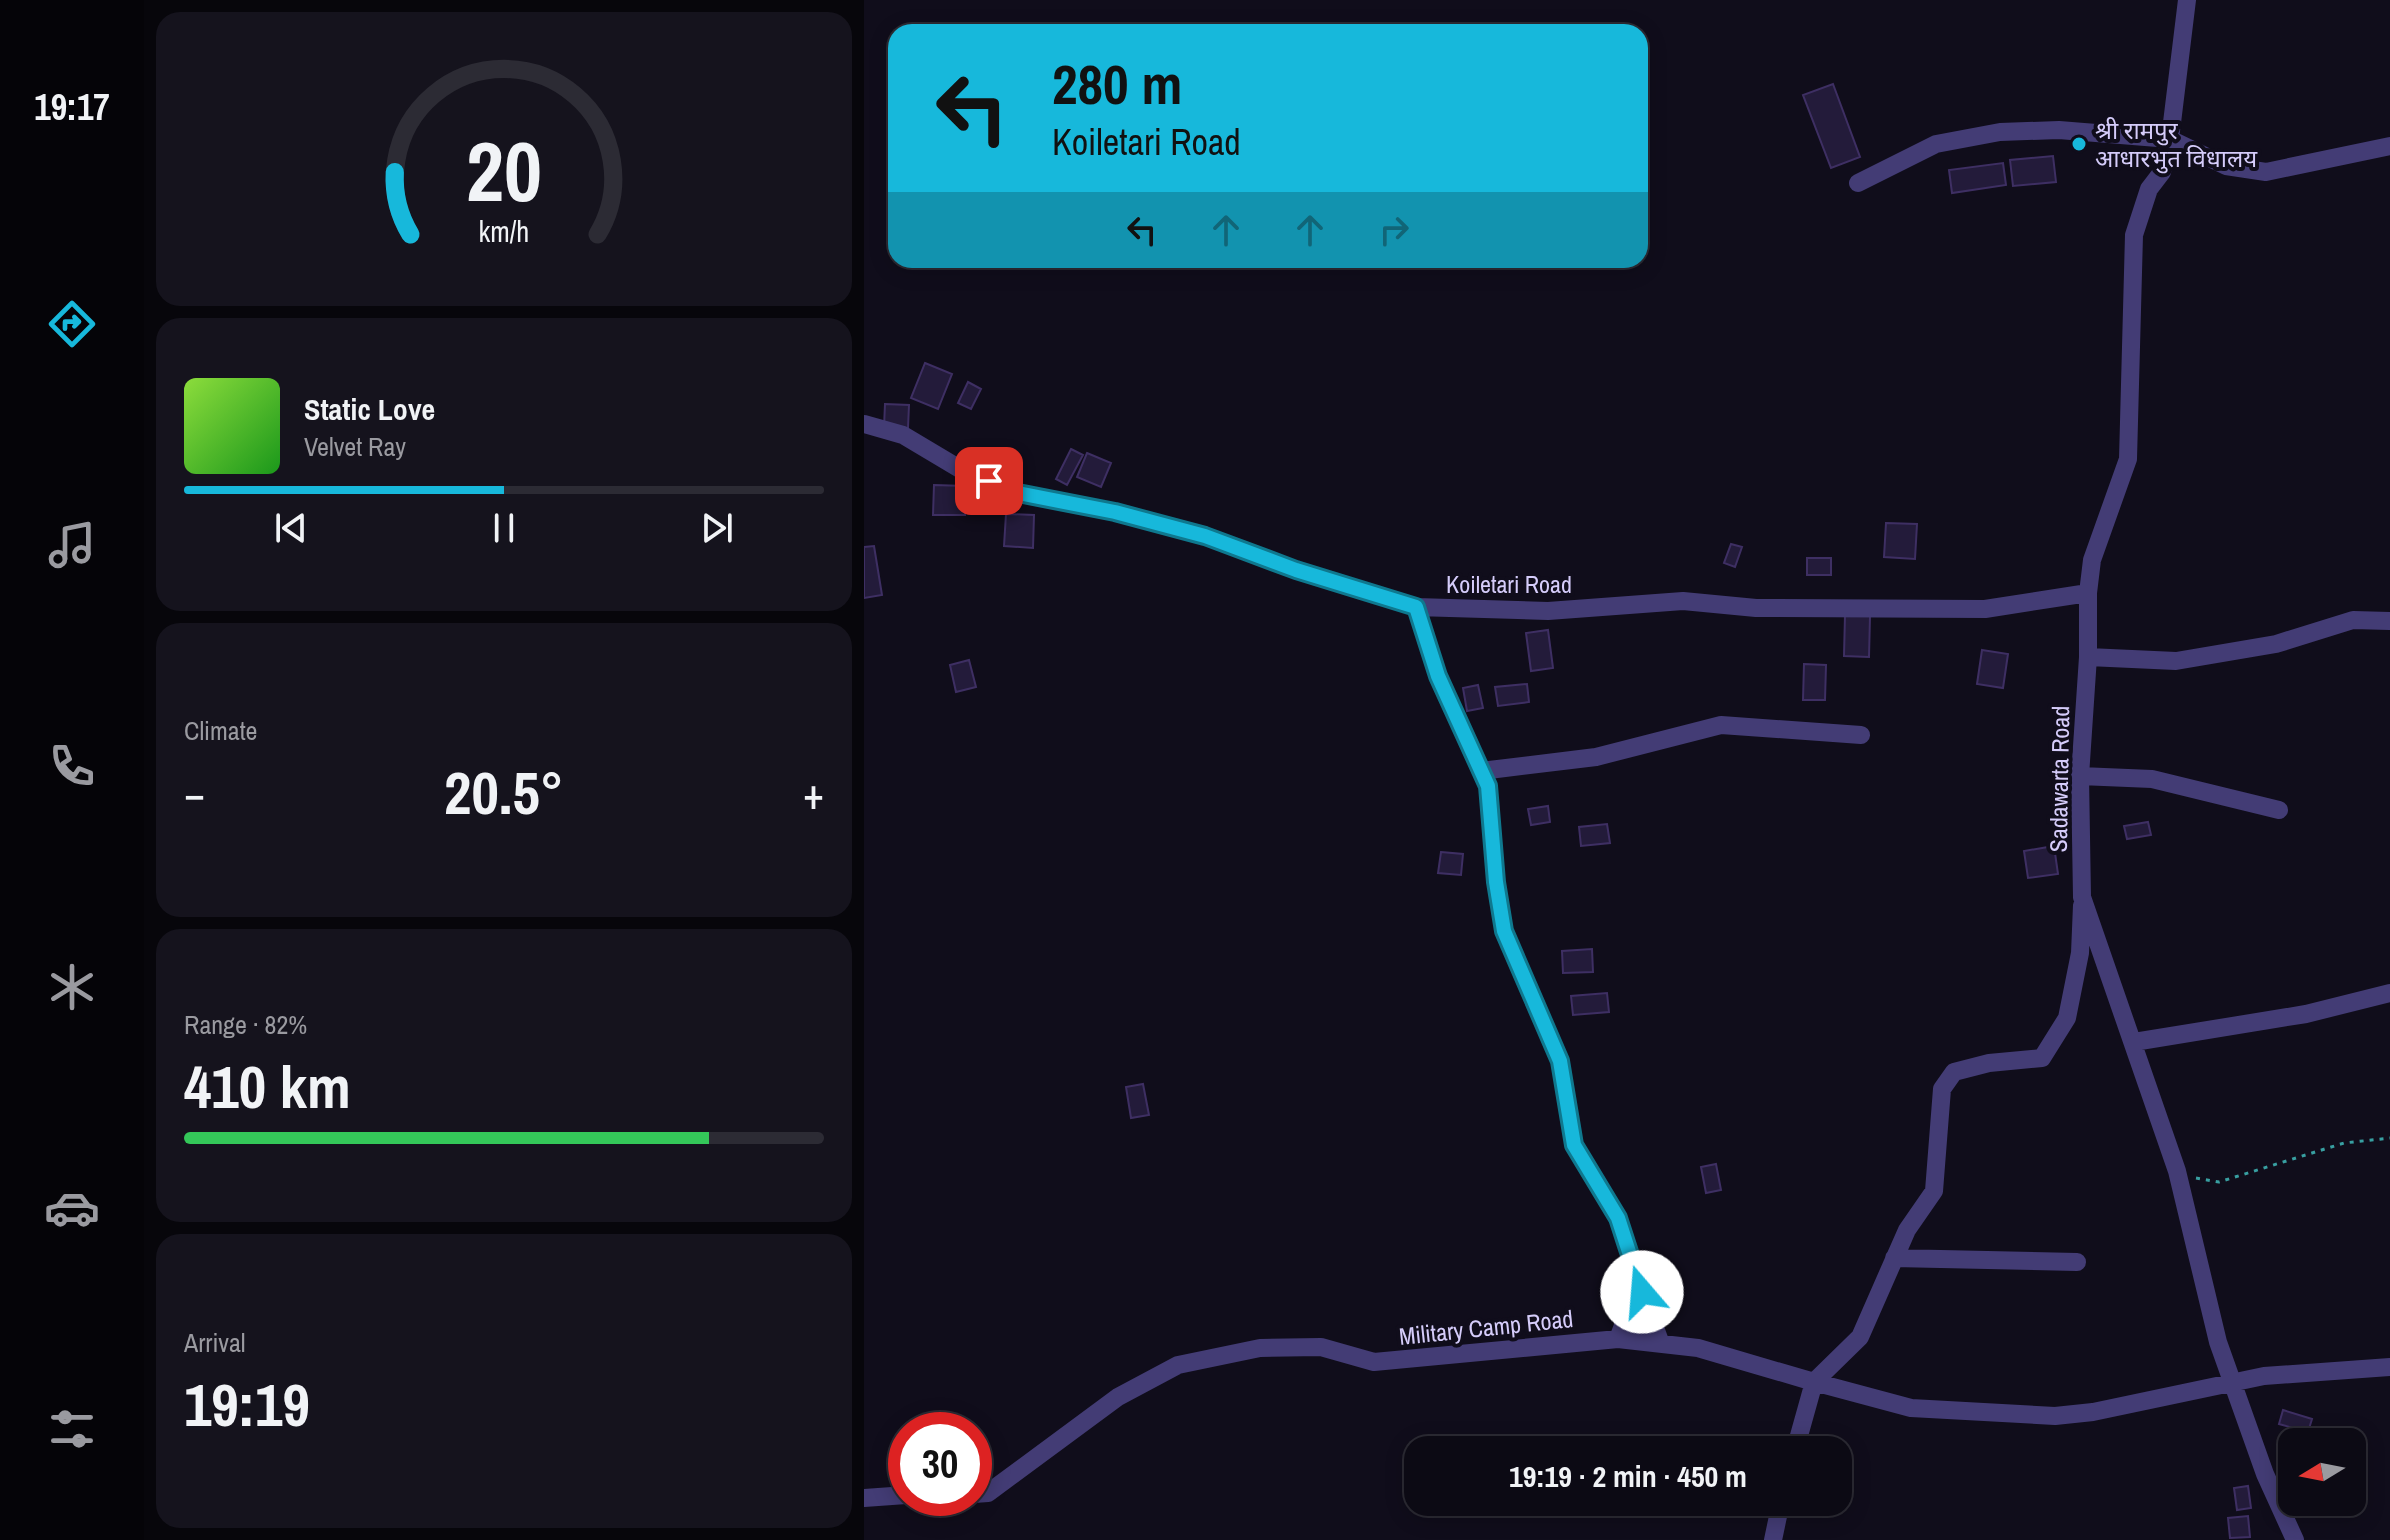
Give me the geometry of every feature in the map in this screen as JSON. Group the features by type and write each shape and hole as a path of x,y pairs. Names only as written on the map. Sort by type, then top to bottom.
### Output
{"street":[{"name":"Sadawarta Road","path":"2187,0 2170,139 2162,172 2149,189 2134,235 2128,459 2092,560 2088,593 2088,657 2080,776 2082,897 2177,1171 2218,1342 2265,1474 2295,1540"},
{"path":"1858,183 1936,144 2000,132 2059,130 2170,139 2226,166 2266,172 2390,146"},
{"name":"Koiletari Road","path":"864,424 903,435 960,469 1018,493 1115,512 1205,536 1296,570 1416,607 1548,611 1683,601 1756,608 1985,609 2088,593"},
{"path":"1416,607 1438,676 1488,786 1496,882 1504,931 1560,1061 1574,1145 1618,1218 1661,1344"},
{"path":"2088,657 2176,661 2276,644 2353,620 2390,621"},
{"path":"1481,771 1596,757 1721,725 1861,735"},
{"path":"2080,776 2152,779 2279,810"},
{"path":"1799,1436 1814,1382 1860,1337 1907,1230 1934,1191 1942,1089 1954,1072 1980,1064 2042,1058 2067,1018 2080,953 2082,897"},
{"path":"2134,1042 2306,1014 2390,993"},
{"path":"1894,1258 2077,1262"},
{"path":"1618,1339 1629,1309 1642,1292"},
{"name":"Military Camp Road","path":"992,1490 1118,1397 1178,1365 1260,1348 1321,1347 1374,1362 1618,1339 1698,1348 1911,1408 2055,1416 2093,1412 2264,1376 2390,1367"},
{"path":"864,1498 888,1496"},
{"path":"1773,1540 1778,1516"}],"path":[{"path":"2177,1171 2219,1182 2344,1143 2390,1138"}],"building":[{"path":"1833,84 1860,157 1831,168 1803,95"},
{"path":"2053,156 2056,182 2013,186 2010,160"},
{"path":"2003,163 2006,185 1952,193 1949,170"},
{"path":"925,363 952,374 938,409 911,398"},
{"path":"968,382 981,389 971,409 958,403"},
{"path":"885,404 909,405 908,428 884,427"},
{"path":"1071,449 1083,455 1067,485 1056,479"},
{"path":"1087,453 1111,463 1101,487 1077,477"},
{"path":"934,485 965,486 965,515 933,515"},
{"path":"1006,514 1034,515 1033,548 1004,546"},
{"path":"1886,523 1917,524 1915,559 1884,557"},
{"path":"1731,544 1742,547 1735,567 1724,563"},
{"path":"874,546 882,595 864,598 864,547"},
{"path":"1807,558 1831,558 1831,575 1807,575"},
{"path":"1845,615 1870,616 1869,657 1844,656"},
{"path":"1548,630 1553,668 1531,671 1526,633"},
{"path":"1982,650 2008,654 2003,688 1977,684"},
{"path":"969,660 976,687 956,692 950,665"},
{"path":"1804,664 1826,665 1825,700 1803,700"},
{"path":"1527,684 1529,702 1498,706 1495,687"},
{"path":"1478,685 1483,708 1467,711 1463,688"},
{"path":"1548,806 1550,822 1531,825 1528,809"},
{"path":"2148,822 2151,835 2127,839 2124,826"},
{"path":"1607,824 1610,843 1581,846 1579,827"},
{"path":"2054,846 2058,874 2028,878 2024,851"},
{"path":"1441,852 1463,854 1461,875 1438,873"},
{"path":"1592,949 1593,972 1563,973 1562,951"},
{"path":"1607,993 1609,1012 1573,1015 1571,996"},
{"path":"1143,1084 1149,1115 1131,1118 1126,1087"},
{"path":"1716,1164 1721,1190 1706,1193 1701,1167"},
{"path":"2283,1410 2312,1419 2309,1428 2279,1424"},
{"path":"2248,1486 2251,1508 2237,1510 2234,1488"},
{"path":"2248,1516 2250,1537 2230,1538 2228,1518"}],"place":[{"name":"श्री रामपुर आधारभुत विधालय","path":"2079,144"}],"route":[{"path":"989,481 1018,493 1115,512 1205,536 1296,570 1416,607 1438,676 1488,786 1496,882 1504,931 1560,1061 1574,1145 1618,1218 1642,1292"}]}
